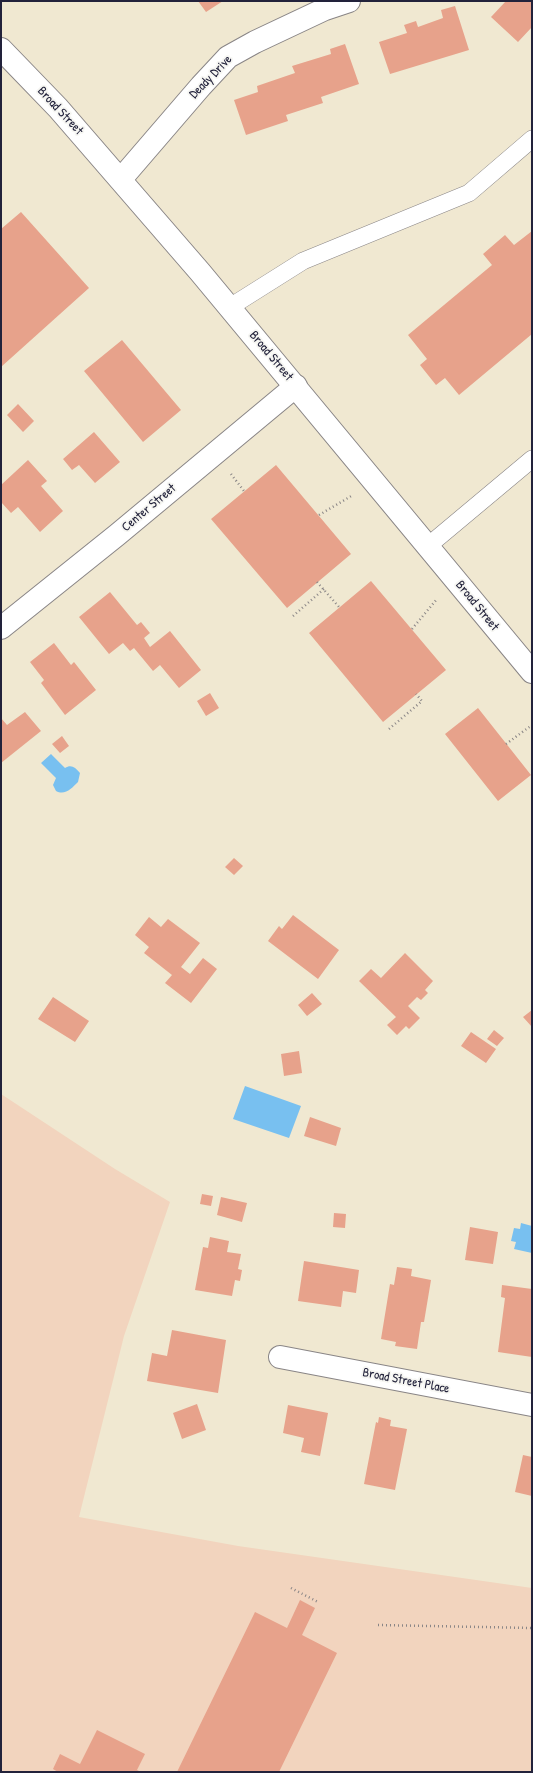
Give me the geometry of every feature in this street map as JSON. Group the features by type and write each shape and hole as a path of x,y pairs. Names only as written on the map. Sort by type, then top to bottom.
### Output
{"street":[{"name":"Deady Drive","path":"121,179 228,57 255,42 325,9 349,1"},
{"name":"Broad Street","path":"1,49 58,108 121,179 374,479 532,672"},
{"name":"Center Street","path":"1,628 117,535 296,386"},
{"name":"Broad Street Place","path":"280,1357 532,1405"}],"lane":[{"path":"230,307 303,261 469,193 532,139"},
{"path":"428,546 532,459"}],"path":[{"path":"319,515 346,500 374,479"},
{"path":"318,582 339,608"},
{"path":"412,629 434,602 458,583"},
{"path":"293,616 324,589"},
{"path":"389,729 422,701 416,694"},
{"path":"506,744 532,725"},
{"path":"291,1588 318,1602"},
{"path":"378,1625 532,1628"}],"shaded area":[{"path":"1,1094 115,1169 170,1202 124,1336 79,1517 238,1546 532,1588 532,1772 1,1772"}],"water":[{"path":"51,754 65,768 69,766 73,767 80,773 78,782 71,789 62,793 56,791 53,785 56,778 41,763"},
{"path":"245,1086 301,1106 289,1138 233,1119"},
{"path":"521,1223 532,1226 532,1253 514,1249 516,1242 511,1241 514,1228 520,1229"}],"building":[{"path":"198,1 223,1 206,12"},
{"path":"506,1 532,1 532,27 518,42 491,17"},
{"path":"455,6 469,50 390,74 379,42 407,33 404,25 416,21 418,27 443,18 441,10"},
{"path":"345,44 359,84 321,97 323,103 286,115 288,121 246,135 234,100 258,92 257,86 295,73 292,66 331,54 330,49"},
{"path":"21,212 89,288 1,367 1,229"},
{"path":"532,231 532,334 459,395 445,378 436,385 420,365 427,359 408,335 492,265 483,254 505,235 514,245"},
{"path":"122,340 181,410 143,442 84,371"},
{"path":"18,404 34,421 23,432 7,415"},
{"path":"94,432 120,462 95,483 79,465 72,470 63,459"},
{"path":"28,460 47,481 41,486 63,511 40,532 18,507 11,513 1,502 1,485"},
{"path":"276,465 351,554 287,608 211,519"},
{"path":"371,581 446,670 383,722 309,633"},
{"path":"110,592 137,625 141,622 150,633 144,638 150,647 170,631 201,670 179,688 160,665 153,671 134,648 130,651 123,643 109,654 79,617"},
{"path":"54,643 71,665 74,662 96,690 65,715 41,683 44,680 30,662"},
{"path":"210,693 219,708 206,716 197,701"},
{"path":"478,708 531,775 498,801 445,734"},
{"path":"25,712 41,731 1,763 1,718 7,725"},
{"path":"62,736 69,746 60,753 52,744"},
{"path":"234,858 243,866 234,875 225,867"},
{"path":"293,915 339,950 318,979 268,941 279,926 282,929"},
{"path":"149,917 161,927 168,919 200,943 181,967 190,974 203,958 217,969 191,1003 165,983 172,975 144,953 149,947 135,935"},
{"path":"405,953 433,981 425,990 428,993 421,1000 417,997 408,1006 420,1018 409,1029 406,1026 397,1035 387,1025 396,1017 359,981 371,969 381,978"},
{"path":"312,993 322,1004 307,1016 298,1005"},
{"path":"53,997 89,1021 75,1042 38,1019"},
{"path":"532,1010 532,1027 523,1017"},
{"path":"494,1030 504,1038 497,1046 487,1039"},
{"path":"471,1032 496,1049 486,1063 461,1046"},
{"path":"299,1051 302,1073 284,1076 281,1054"},
{"path":"310,1117 341,1128 336,1146 304,1136"},
{"path":"202,1194 213,1196 211,1206 200,1204"},
{"path":"221,1197 247,1203 242,1222 217,1215"},
{"path":"334,1213 346,1214 345,1228 333,1227"},
{"path":"470,1227 498,1232 493,1264 465,1260"},
{"path":"210,1237 229,1241 227,1252 241,1254 238,1269 242,1270 240,1281 235,1280 232,1296 195,1290 203,1247 208,1248"},
{"path":"304,1261 359,1270 356,1293 343,1291 341,1307 298,1301"},
{"path":"397,1267 412,1269 411,1276 431,1280 424,1322 421,1322 417,1349 395,1346 396,1342 381,1339 390,1284 394,1285"},
{"path":"502,1285 532,1289 532,1357 498,1352 505,1298 501,1297"},
{"path":"172,1330 226,1340 218,1393 147,1381 152,1353 167,1356"},
{"path":"197,1404 206,1430 182,1439 173,1413"},
{"path":"288,1405 328,1413 320,1456 301,1452 304,1438 283,1433"},
{"path":"379,1417 391,1420 390,1426 407,1429 395,1490 364,1484 376,1422 378,1423"},
{"path":"523,1455 532,1457 532,1496 515,1492"},
{"path":"300,1600 315,1608 302,1635 337,1653 279,1772 177,1772 255,1612 287,1628"},
{"path":"97,1730 145,1754 137,1770 141,1772 58,1772 53,1769 60,1754 80,1764"}]}
